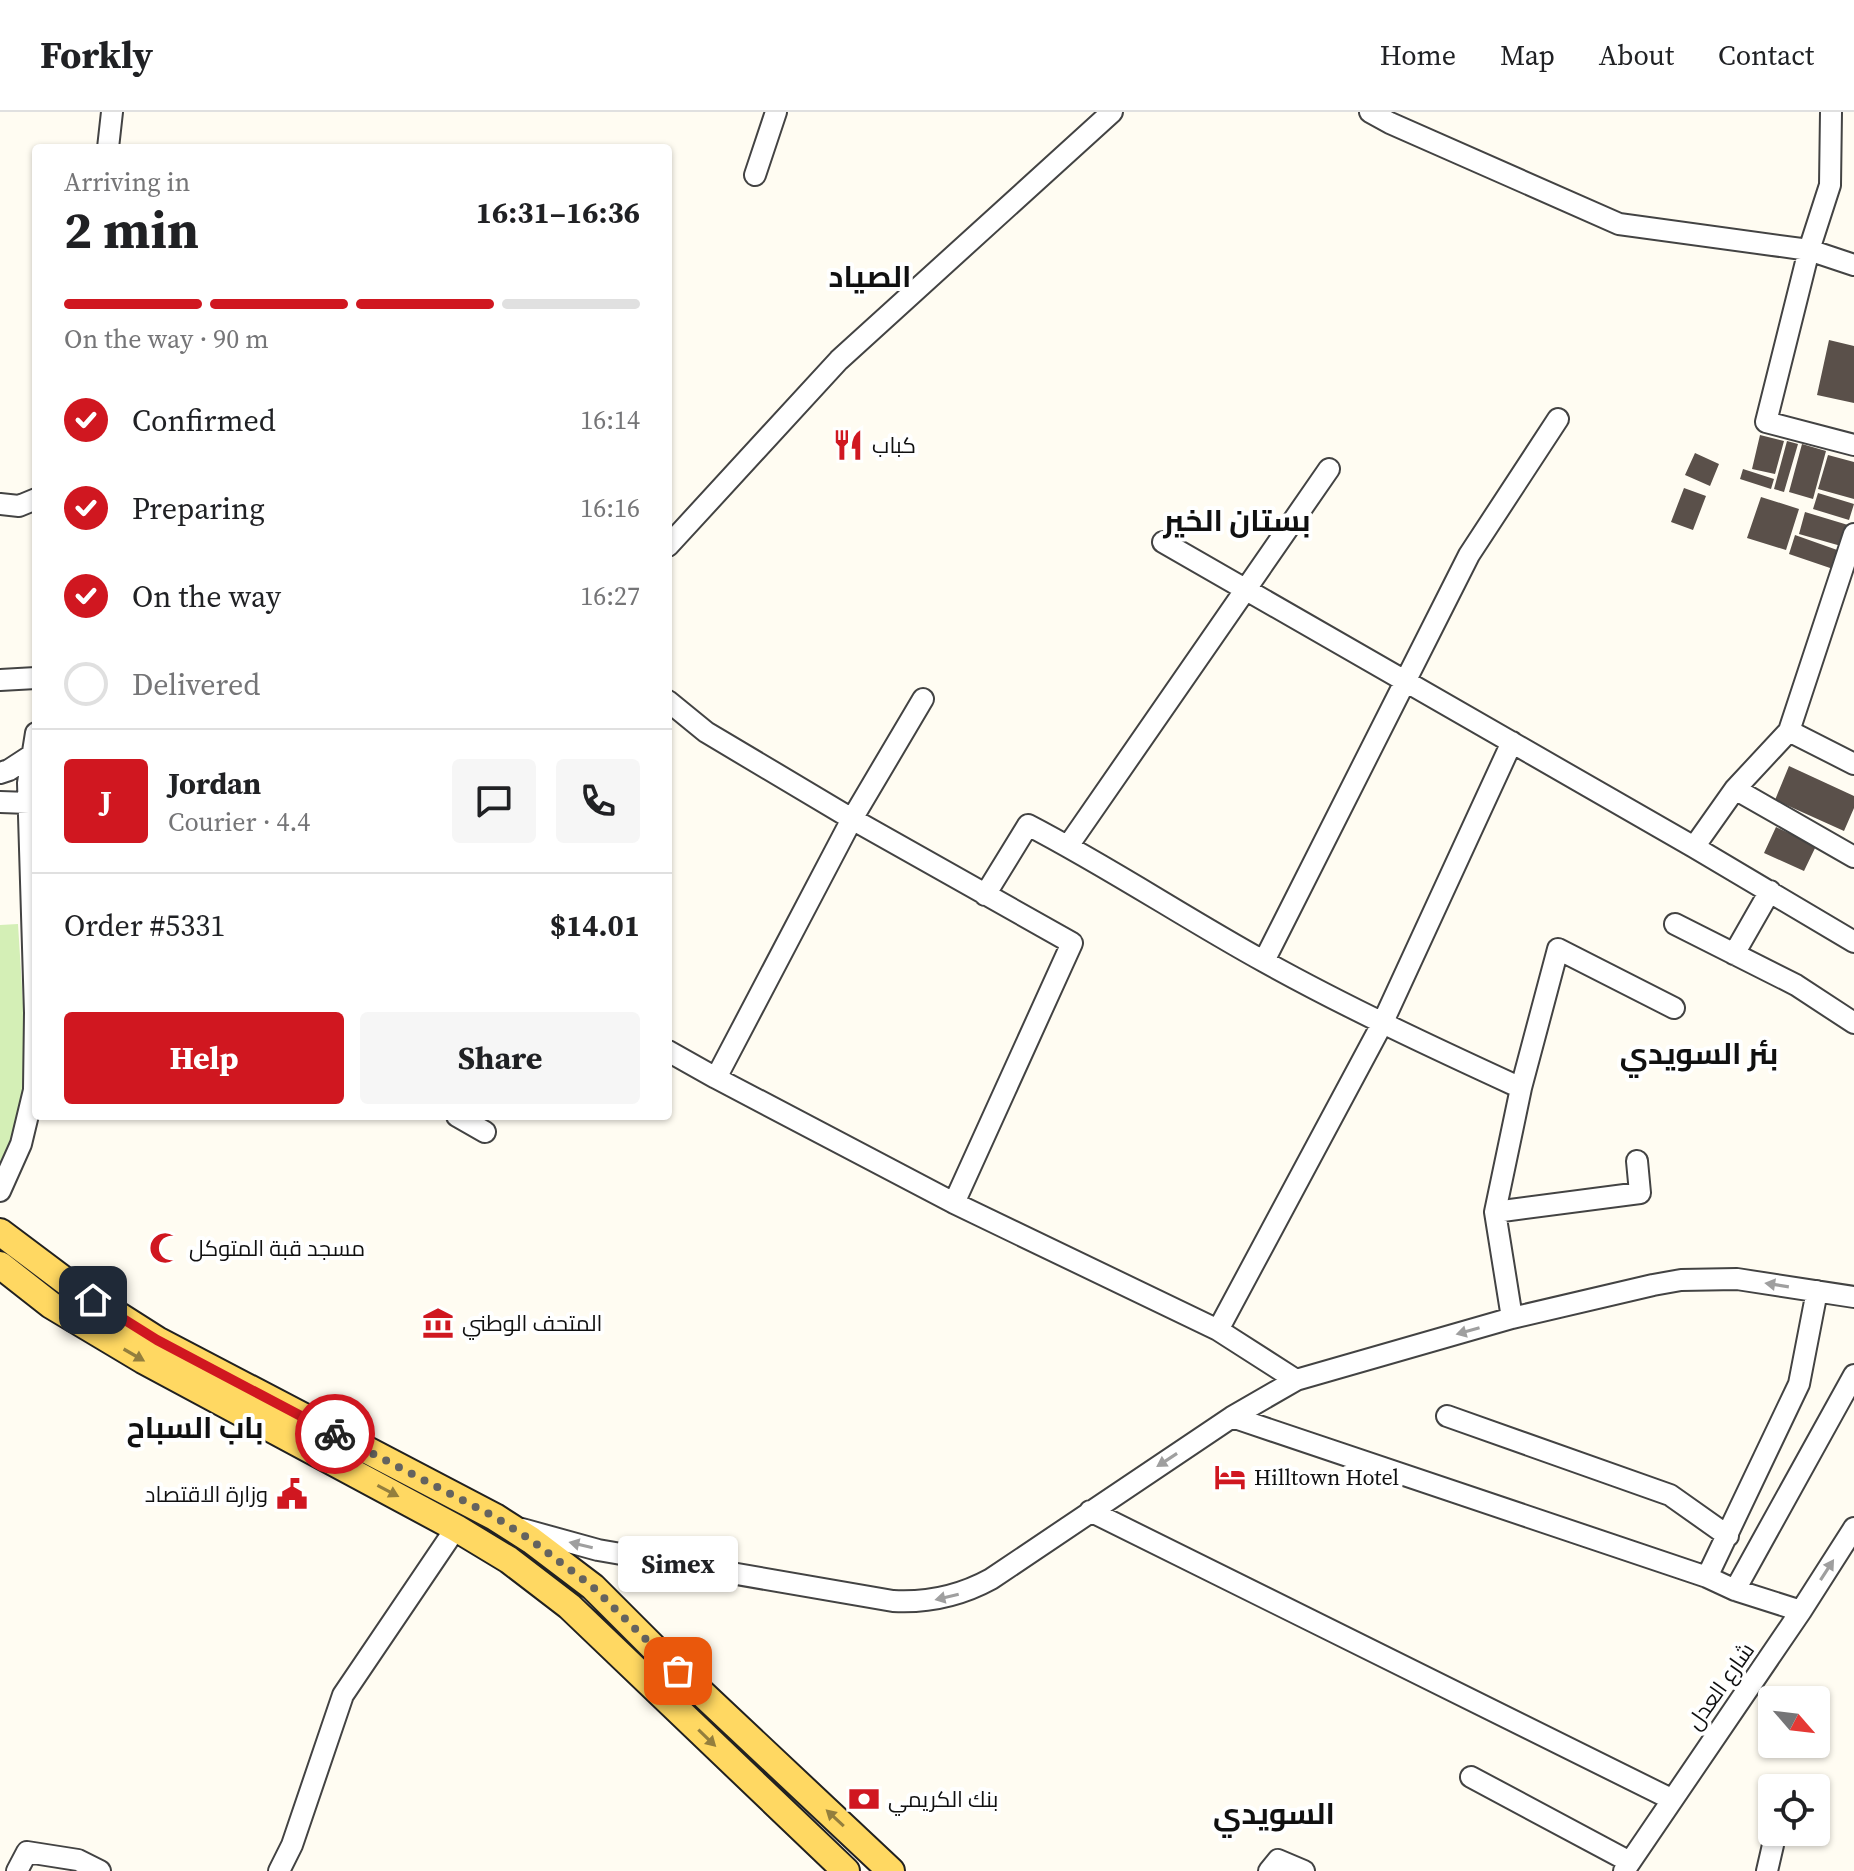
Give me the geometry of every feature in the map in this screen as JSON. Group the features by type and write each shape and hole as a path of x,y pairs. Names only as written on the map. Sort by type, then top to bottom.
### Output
{"main road":[{"path":"0,1232 72,1286 157,1340 495,1517 531,1540 593,1587 891,1871"},
{"path":"0,1265 51,1305 143,1360 456,1528 509,1560 569,1606 846,1871"},
{"path":"569,1606 593,1587"}],"street":[{"path":"109,141 112,112"},
{"path":"755,175 776,112"},
{"path":"672,542 839,360 1112,112"},
{"path":"1370,112 1619,224 1809,250 1854,265"},
{"path":"1831,112 1830,185 1809,250 1766,422 1854,445"},
{"path":"1264,961 1469,555 1558,419"},
{"path":"1068,846 1329,469"},
{"path":"0,504 19,506 32,501"},
{"path":"1694,847 1735,789 1789,731 1854,534"},
{"path":"1163,542 1854,942"},
{"path":"0,680 32,678"},
{"path":"716,1078 852,819 923,699"},
{"path":"672,704 706,732 852,819 1072,943 954,1203"},
{"path":"1789,731 1854,764"},
{"path":"1218,1330 1382,1024 1512,742"},
{"path":"0,773 32,755"},
{"path":"32,755 28,783 32,857"},
{"path":"1735,789 1854,857"},
{"path":"0,802 31,812"},
{"path":"985,895 1028,825 1264,961 1382,1024 1521,1088"},
{"path":"1734,954 1770,891"},
{"path":"1675,924 1796,985 1854,1023"},
{"path":"1512,1318 1495,1212 1521,1088 1558,949 1674,1008"},
{"path":"672,1053 954,1203 1218,1330 1296,1380"},
{"path":"0,1191 21,1144 32,1099"},
{"path":"464,1120 485,1132"},
{"path":"1495,1212 1640,1193 1637,1161"},
{"path":"507,1525 598,1550 893,1601 944,1598 991,1579 1232,1417 1296,1380 1512,1318 1681,1280 1737,1279 1854,1297"},
{"path":"1707,1577 1799,1384 1817,1291"},
{"path":"1735,1590 1854,1375"},
{"path":"1447,1416 1670,1495 1728,1536"},
{"path":"1232,1417 1801,1611"},
{"path":"1090,1511 1671,1799"},
{"path":"279,1871 292,1845 343,1695 456,1528"},
{"name":"شارع العدل","path":"1627,1866 1854,1528"},
{"path":"1471,1777 1627,1866"},
{"path":"1767,1871 1773,1846"},
{"path":"17,1871 27,1852 100,1871"},
{"path":"1269,1871 1278,1860 1304,1871"}],"green space":[{"path":"18,924 28,1084 16,1143 0,1168 0,925"}],"building":[{"path":"1829,340 1854,346 1854,403 1817,395"},
{"path":"1760,435 1784,441 1775,474 1752,469"},
{"path":"1787,441 1798,444 1784,492 1774,489"},
{"path":"1802,444 1826,451 1813,499 1789,492"},
{"path":"1695,453 1719,464 1710,486 1685,475"},
{"path":"1828,455 1854,462 1854,499 1818,489"},
{"path":"1743,469 1774,479 1771,489 1740,479"},
{"path":"1684,488 1706,496 1693,530 1671,522"},
{"path":"1818,493 1854,504 1849,520 1813,509"},
{"path":"1761,497 1799,509 1786,550 1747,538"},
{"path":"1805,512 1848,525 1841,546 1799,534"},
{"path":"1795,535 1840,551 1833,569 1789,554"},
{"path":"1789,766 1854,796 1854,808 1844,831 1775,800"},
{"path":"1776,827 1816,846 1804,871 1764,853"}],"way so far":[{"path":"335,1434 495,1517 531,1540 593,1587 678,1671"}],"place":[{"name":"كباب","path":"848,445"},
{"name":"مسجد قبة المتوكل","path":"165,1248"},
{"name":"المتحف الوطني","path":"438,1323"},
{"name":"Hilltown Hotel","path":"1230,1477"},
{"name":"وزارة الاقتصاد","path":"292,1494"},
{"name":"Simex","path":"678,1671"},
{"name":"بنك الكريمي","path":"864,1799"}],"district":[{"name":"الصياد","path":"870,276"},
{"name":"بستان الخير","path":"1237,520"},
{"name":"بئر السويدي","path":"1699,1053"},
{"name":"باب السباح","path":"195,1427"},
{"name":"السويدي","path":"1274,1813"}],"route":[{"path":"93,1300 157,1340 335,1434"}]}
